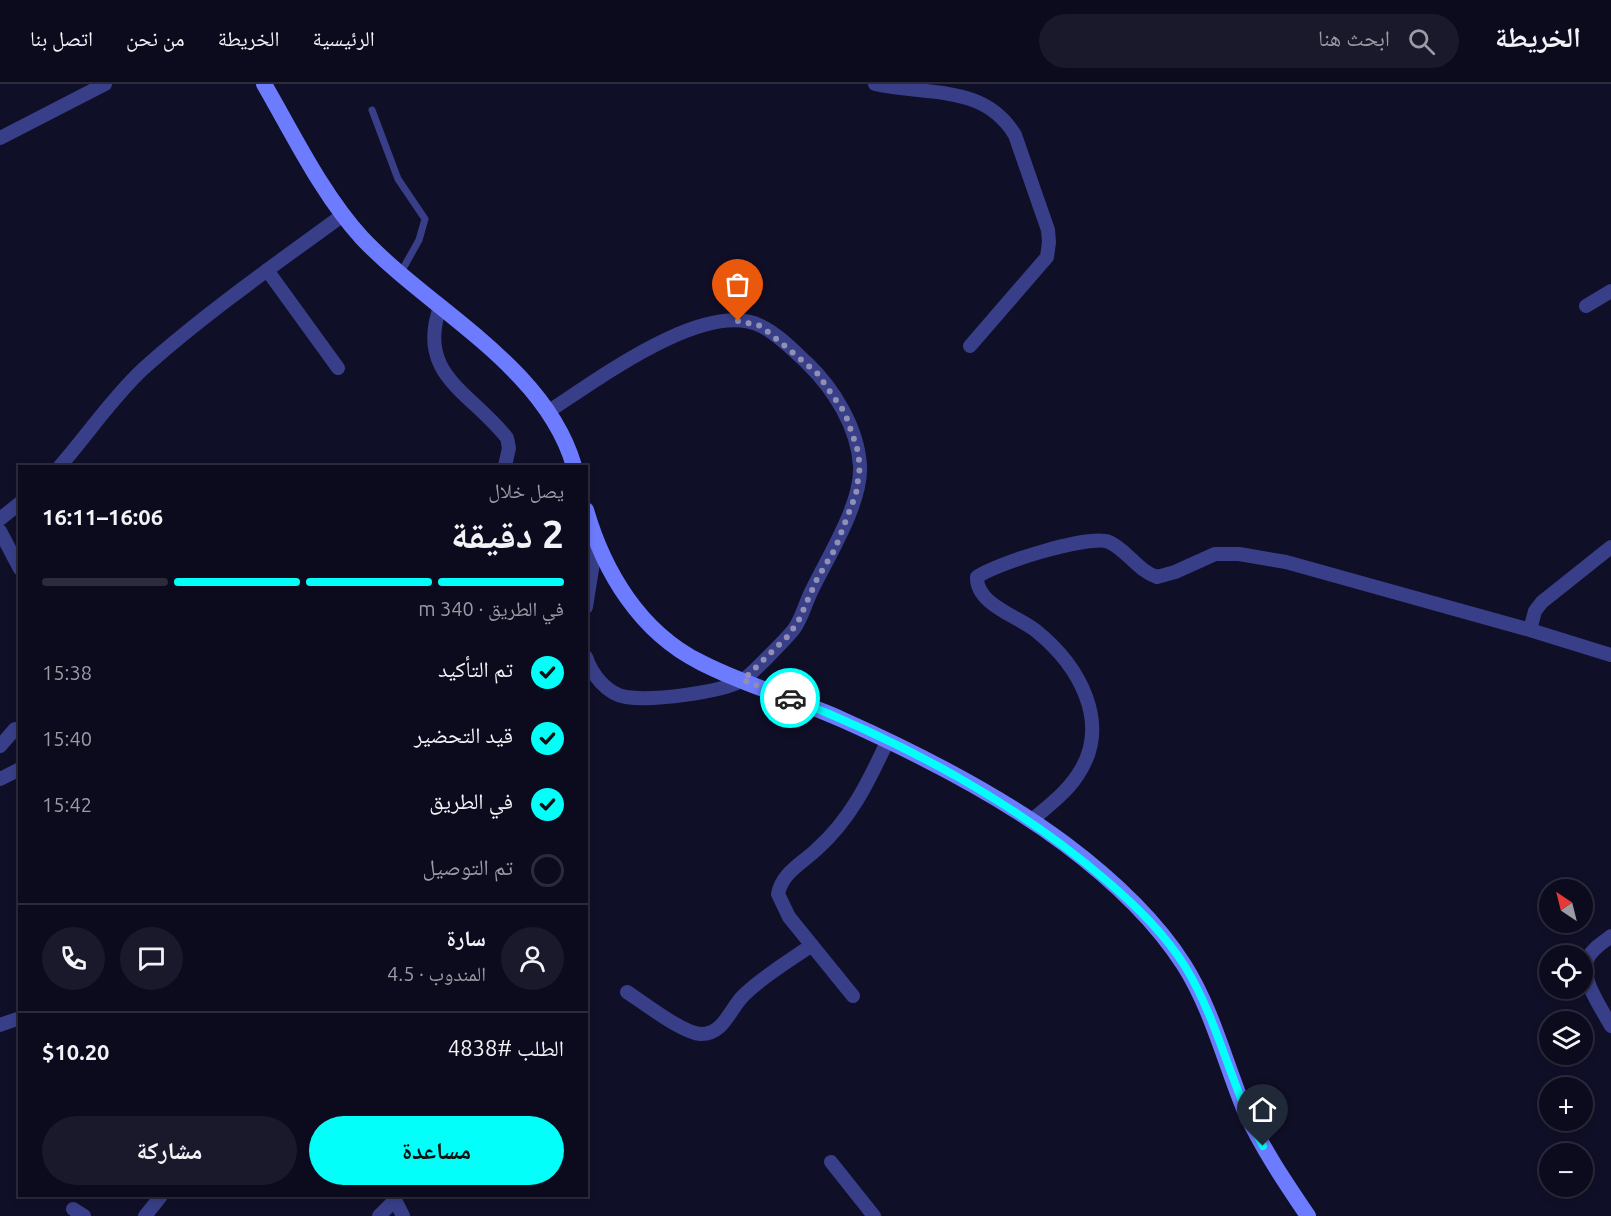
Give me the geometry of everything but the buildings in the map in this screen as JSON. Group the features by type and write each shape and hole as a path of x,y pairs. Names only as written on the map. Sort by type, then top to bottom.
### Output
{"main road":[{"path":"264,84 343,215 361,237 400,274 502,362 549,411 566,440 574,465"},
{"path":"588,517 596,544 618,584 653,628 700,662 845,721 949,773 1031,821 1067,846 1162,933 1193,981 1256,1132 1308,1216"}],"street":[{"path":"0,138 105,84"},
{"path":"875,84 965,92 983,98 1008,122 1015,135 1048,230 1047,257 970,346"},
{"path":"61,465 106,408 144,369 267,270 343,215"},
{"path":"267,270 338,368"},
{"path":"1586,306 1611,291"},
{"path":"440,307 432,336 437,358 461,392 507,438 509,448 505,465"},
{"path":"549,411 686,329 718,322 746,322 761,326 802,358 831,391 845,413 857,448 860,466 856,494 835,549 794,629 743,680 703,692 671,696 626,697 601,683 588,660"},
{"path":"0,519 18,505"},
{"path":"0,531 18,565"},
{"path":"1031,821 1065,790 1085,764 1092,744 1092,715 1074,671 1062,654 1034,629 996,606 980,591 977,578 994,568 1092,540 1115,545 1157,577 1175,572 1215,554 1286,562 1530,630 1611,656"},
{"path":"588,594 596,544"},
{"path":"1530,630 1535,611 1542,602 1611,547"},
{"path":"0,746 15,729"},
{"path":"853,996 782,906 778,894 783,879 829,838 855,807 887,742"},
{"path":"0,779 18,770"},
{"path":"1611,936 1592,952 1587,961 1586,971 1593,992 1611,1026"},
{"path":"627,992 688,1029 696,1033 707,1033 723,1024 744,994 812,945"},
{"path":"0,1025 18,1019"},
{"path":"831,1162 874,1216"},
{"path":"145,1216 160,1197"},
{"path":"379,1216 394,1198 403,1216"}],"lane":[{"path":"372,110 398,179 425,219 419,240 400,274"}],"way so far":[{"path":"738,321 761,326 802,358 817,373 845,413 857,448 860,466 860,480 856,494 835,549 817,579 798,622 787,637 743,680 790,698"}],"route":[{"path":"790,698 845,721 949,773 1019,813 1067,846 1143,914 1162,933 1193,981 1246,1113 1263,1146"}]}
